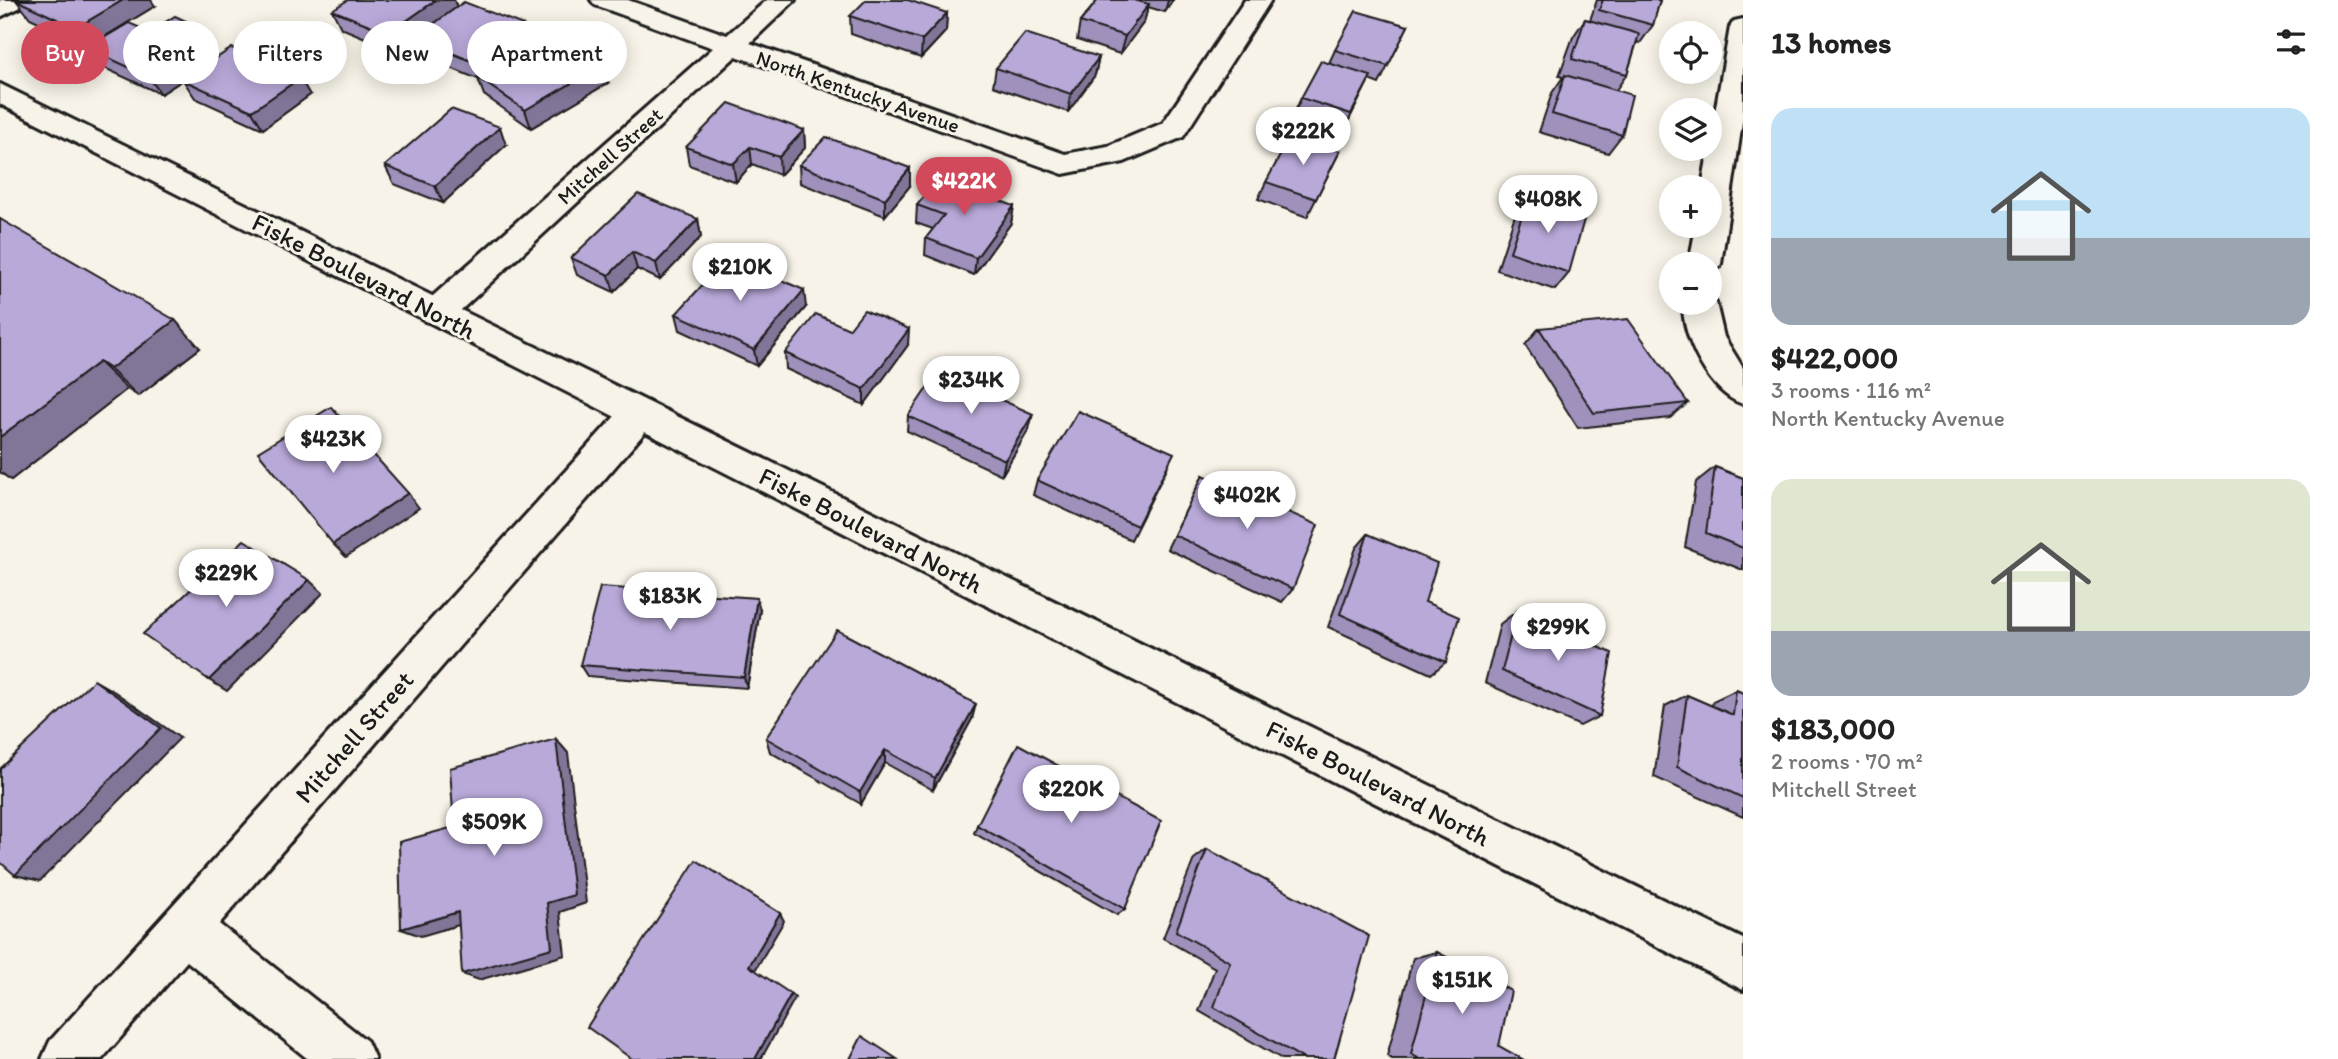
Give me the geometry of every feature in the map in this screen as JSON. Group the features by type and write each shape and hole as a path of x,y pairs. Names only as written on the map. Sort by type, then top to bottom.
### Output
{"street":[{"path":"0,9 16,0"},
{"name":"North Kentucky Avenue","path":"604,0 1063,164 1114,155 1173,130 1258,0"},
{"name":"Mitchell Street","path":"438,312 782,0"},
{"path":"1707,252 1743,27"},
{"name":"Fiske Boulevard North","path":"0,93 1743,965"},
{"path":"1697,315 1737,386"},
{"name":"Mitchell Street","path":"68,1059 639,414"},
{"path":"185,928 349,1059"}],"building":[{"path":"16,0 123,0 88,21 61,21"},
{"path":"348,0 436,0 406,21 361,22 332,10"},
{"path":"866,0 908,0 947,13 922,40 850,16"},
{"path":"1098,0 1134,0 1149,4 1125,36 1080,22"},
{"path":"1603,0 1660,0 1653,25 1599,10"},
{"path":"464,2 513,21 467,21 467,59 453,54 453,21 438,21"},
{"path":"1356,11 1408,26 1388,66 1335,50"},
{"path":"175,16 186,21 167,21"},
{"path":"1585,19 1639,34 1627,74 1572,59"},
{"path":"123,27 123,65 109,58 109,35"},
{"path":"1025,33 1099,57 1071,94 996,68"},
{"path":"233,48 233,84 291,84 252,111 192,84 219,84 219,56"},
{"path":"1321,61 1371,76 1351,114 1301,98"},
{"path":"1565,75 1632,95 1622,135 1552,114"},
{"path":"487,84 570,84 525,110"},
{"path":"729,103 804,130 779,157 750,147 733,164 686,147"},
{"path":"451,109 500,127 435,186 385,166"},
{"path":"1291,135 1340,151 1316,199 1266,182"},
{"path":"826,137 910,168 885,199 799,165"},
{"path":"940,178 1014,206 976,258 926,238 944,215 917,205"},
{"path":"638,194 698,219 656,263 632,252 609,275 571,258"},
{"path":"1528,197 1585,216 1569,273 1510,252"},
{"path":"0,219 175,320 110,369 99,362 0,437"},
{"path":"728,257 804,290 754,350 676,314"},
{"path":"864,310 909,329 864,389 785,353 816,314 849,329"},
{"path":"1628,319 1688,403 1594,413 1539,328"},
{"path":"938,372 1033,414 1005,460 908,416"},
{"path":"331,407 408,493 333,544 258,452"},
{"path":"1078,411 1174,453 1137,526 1037,480"},
{"path":"1715,467 1743,478 1743,548 1706,533"},
{"path":"1203,475 1318,525 1293,589 1174,535"},
{"path":"1368,534 1437,563 1425,602 1459,617 1446,662 1340,614"},
{"path":"244,540 309,580 209,680 143,634"},
{"path":"600,587 757,598 744,677 580,665"},
{"path":"1517,611 1612,653 1600,716 1502,671"},
{"path":"837,630 976,704 935,778 885,750 860,792 766,738"},
{"path":"94,680 161,728 15,875 0,862 0,769"},
{"path":"1736,690 1743,693 1743,798 1677,767 1687,695 1733,715"},
{"path":"556,739 574,895 547,903 552,948 462,974 458,912 401,929 399,842 454,827 450,768"},
{"path":"1018,744 1161,821 1125,909 977,825"},
{"path":"1207,849 1369,936 1334,1059 1304,1059 1214,1007 1230,962 1176,931"},
{"path":"696,860 780,913 749,966 791,994 755,1059 632,1059 587,1027"},
{"path":"1437,952 1511,991 1499,1046 1522,1059 1420,1059 1411,1054"},
{"path":"862,1036 897,1059 850,1059"}]}
